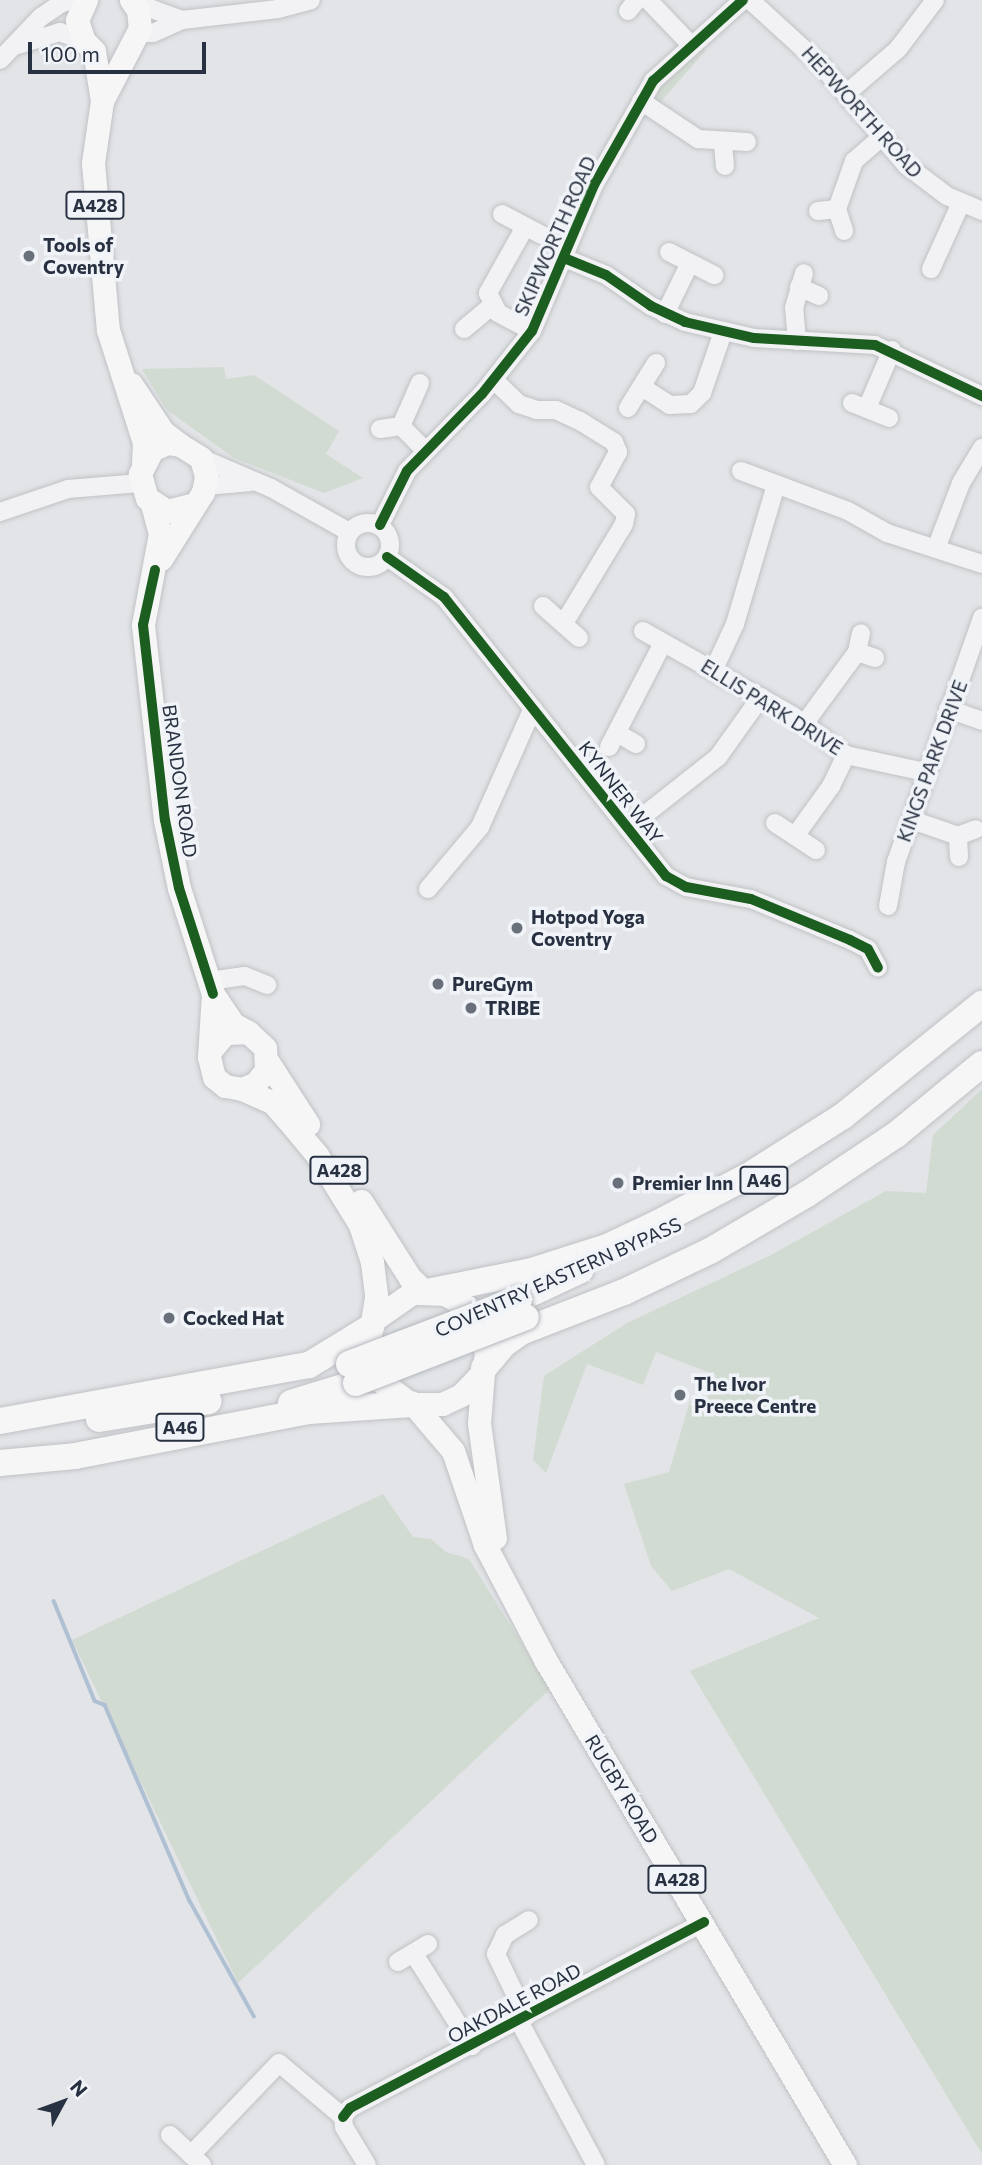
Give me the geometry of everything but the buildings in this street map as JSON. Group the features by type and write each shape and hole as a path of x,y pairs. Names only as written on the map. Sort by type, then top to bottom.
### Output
{"highway":[{"path":"428,1291 532,1271 607,1247 656,1224 748,1176 843,1116 982,1004"},
{"name":"COVENTRY EASTERN BYPASS","path":"522,1308 788,1167 911,1080 982,1019"},
{"name":"COVENTRY EASTERN BYPASS","path":"0,1453 74,1446 225,1419 352,1373 701,1238 801,1182 890,1124 982,1048"},
{"path":"483,1370 504,1344 521,1332 697,1257 807,1194 897,1134 982,1064"},
{"path":"0,1421 309,1365 371,1324"},
{"name":"COVENTRY EASTERN BYPASS","path":"0,1433 169,1409 294,1381 352,1373"},
{"path":"0,1463 75,1456 309,1411 413,1405"}],"main road":[{"name":"A428","path":"86,0 77,20 89,46 102,101"},
{"path":"89,46 117,53 134,40 140,18 132,1"},
{"name":"A428","path":"134,40 102,101 93,163 108,330 144,443 142,473 152,504"},
{"name":"A428","path":"118,367 163,432 201,458"},
{"path":"142,473 160,444 180,445"},
{"path":"152,504 172,512 200,495 201,458"},
{"name":"BRANDON ROAD","path":"155,570 200,495"},
{"name":"BRANDON ROAD","path":"152,504 160,534 143,625 164,813 179,888 211,987 233,1024 248,1032"},
{"name":"BRANDON ROAD","path":"210,1051 211,987"},
{"path":"248,1032 262,1042 268,1062 261,1079 243,1089 225,1086 214,1077 210,1051 225,1033 248,1032"},
{"name":"A428","path":"268,1062 410,1278 428,1291"},
{"name":"A428","path":"243,1089 273,1103 339,1187 372,1262 371,1324"},
{"path":"428,1291 458,1300 479,1323 485,1340 483,1370 461,1395 442,1404 413,1405 383,1383 373,1363 371,1324 400,1298 428,1291"},
{"name":"RUGBY ROAD","path":"483,1370 479,1423 484,1480 509,1592"},
{"name":"RUGBY ROAD","path":"413,1405 453,1451 485,1545 509,1592 845,2165"}],"street":[{"path":"0,60 41,17 75,0"},
{"path":"134,40 182,20 278,9 311,0"},
{"path":"648,0 690,44"},
{"name":"SKIPWORTH ROAD","path":"380,525 407,471 494,380 532,331 594,185 653,81 690,44 743,0"},
{"name":"HEPWORTH ROAD","path":"750,0 846,93 882,138 917,175 961,203 982,211"},
{"path":"132,1 182,20"},
{"path":"846,93 898,49 925,3"},
{"path":"16,45 60,32 89,46"},
{"path":"640,101 698,139 723,144 747,142"},
{"path":"844,231 837,209 855,161 882,138"},
{"path":"723,144 724,166"},
{"path":"938,264 961,203"},
{"path":"818,211 837,209"},
{"path":"491,306 490,284 534,231 502,214"},
{"path":"669,252 689,265 714,275"},
{"path":"564,258 607,275 665,314 723,332 797,341 858,342 892,350 982,396"},
{"path":"665,314 689,265"},
{"path":"797,341 794,308 801,280 819,296"},
{"path":"464,329 491,306"},
{"path":"491,306 532,331"},
{"path":"642,387 670,405 691,404 702,393 723,332"},
{"path":"889,418 859,406 892,350"},
{"path":"628,408 656,363"},
{"path":"494,380 520,404 536,410 556,410 580,421 614,442 618,452 599,487 626,514 624,524 564,623"},
{"path":"401,426 420,383"},
{"path":"401,426 425,450"},
{"path":"380,429 401,426"},
{"path":"937,546 961,483 982,448"},
{"path":"201,458 270,488 349,532"},
{"path":"741,471 848,510 887,533 937,546 982,564"},
{"path":"0,512 68,489 142,473"},
{"path":"200,495 251,482"},
{"path":"714,669 739,614 775,485"},
{"path":"361,523 380,525 390,539 387,557 376,566 356,564 346,551 349,532 361,523"},
{"name":"KYNNER WAY","path":"387,557 444,597 659,870 675,882 751,899 828,931 867,949 878,968"},
{"path":"543,606 579,638"},
{"name":"KINGS PARK DRIVE","path":"888,906 889,885 926,772 982,618"},
{"name":"ELLIS PARK DRIVE","path":"643,631 761,697 846,755 926,772"},
{"path":"804,724 858,652 861,633"},
{"path":"636,744 613,740 663,643"},
{"path":"858,652 875,658"},
{"path":"628,828 718,757 761,697"},
{"path":"428,889 480,827 533,708"},
{"path":"948,709 982,721"},
{"path":"795,836 831,786 846,755"},
{"path":"912,820 958,835 976,829"},
{"path":"775,823 816,850"},
{"path":"958,835 959,857"},
{"path":"211,987 245,976 267,985"},
{"path":"529,1920 505,1935 496,1954 522,2019 596,2165"},
{"name":"OAKDALE ROAD","path":"343,2117 350,2108 704,1922"},
{"path":"398,1962 421,1949 472,2046"},
{"path":"170,2135 197,2160 279,2063 343,2117 344,2127 367,2165"}],"shaded area":[{"path":"701,46 706,50 658,105 655,97 661,84"},
{"path":"224,367 226,379 254,375 339,431 326,454 363,478 324,493 234,458 167,410 142,369"},
{"path":"982,1089 982,2154 690,1671 819,1618 729,1569 672,1591 651,1566 624,1484 669,1472 690,1401 705,1406 716,1375 656,1352 643,1385 587,1364 546,1473 533,1460 544,1376 627,1323 771,1255 886,1191 926,1193 933,1135"},
{"path":"383,1494 413,1537 431,1539 446,1552 469,1559 550,1689 238,1983 72,1640"}],"waterway":[{"path":"54,1601 95,1701 105,1705 190,1901 254,2016"}],"cycle path":[{"path":"380,525 407,471 482,394 532,331 594,185 653,81 743,0"},
{"path":"564,258 606,275 651,306 685,322 754,338 875,345 982,396"},
{"path":"387,557 444,597 666,876 686,887 751,899 850,940 868,949 878,968"},
{"path":"155,570 143,625 165,820 179,888 213,994"},
{"path":"343,2117 350,2108 704,1922"}],"place":[{"name":"Tools of Coventry","path":"29,256"},
{"name":"Hotpod Yoga Coventry","path":"517,928"},
{"name":"PureGym","path":"438,984"},
{"name":"TRIBE","path":"471,1008"},
{"name":"Premier Inn","path":"618,1183"},
{"name":"Cocked Hat","path":"169,1318"},
{"name":"The Ivor Preece Centre","path":"680,1395"}]}
